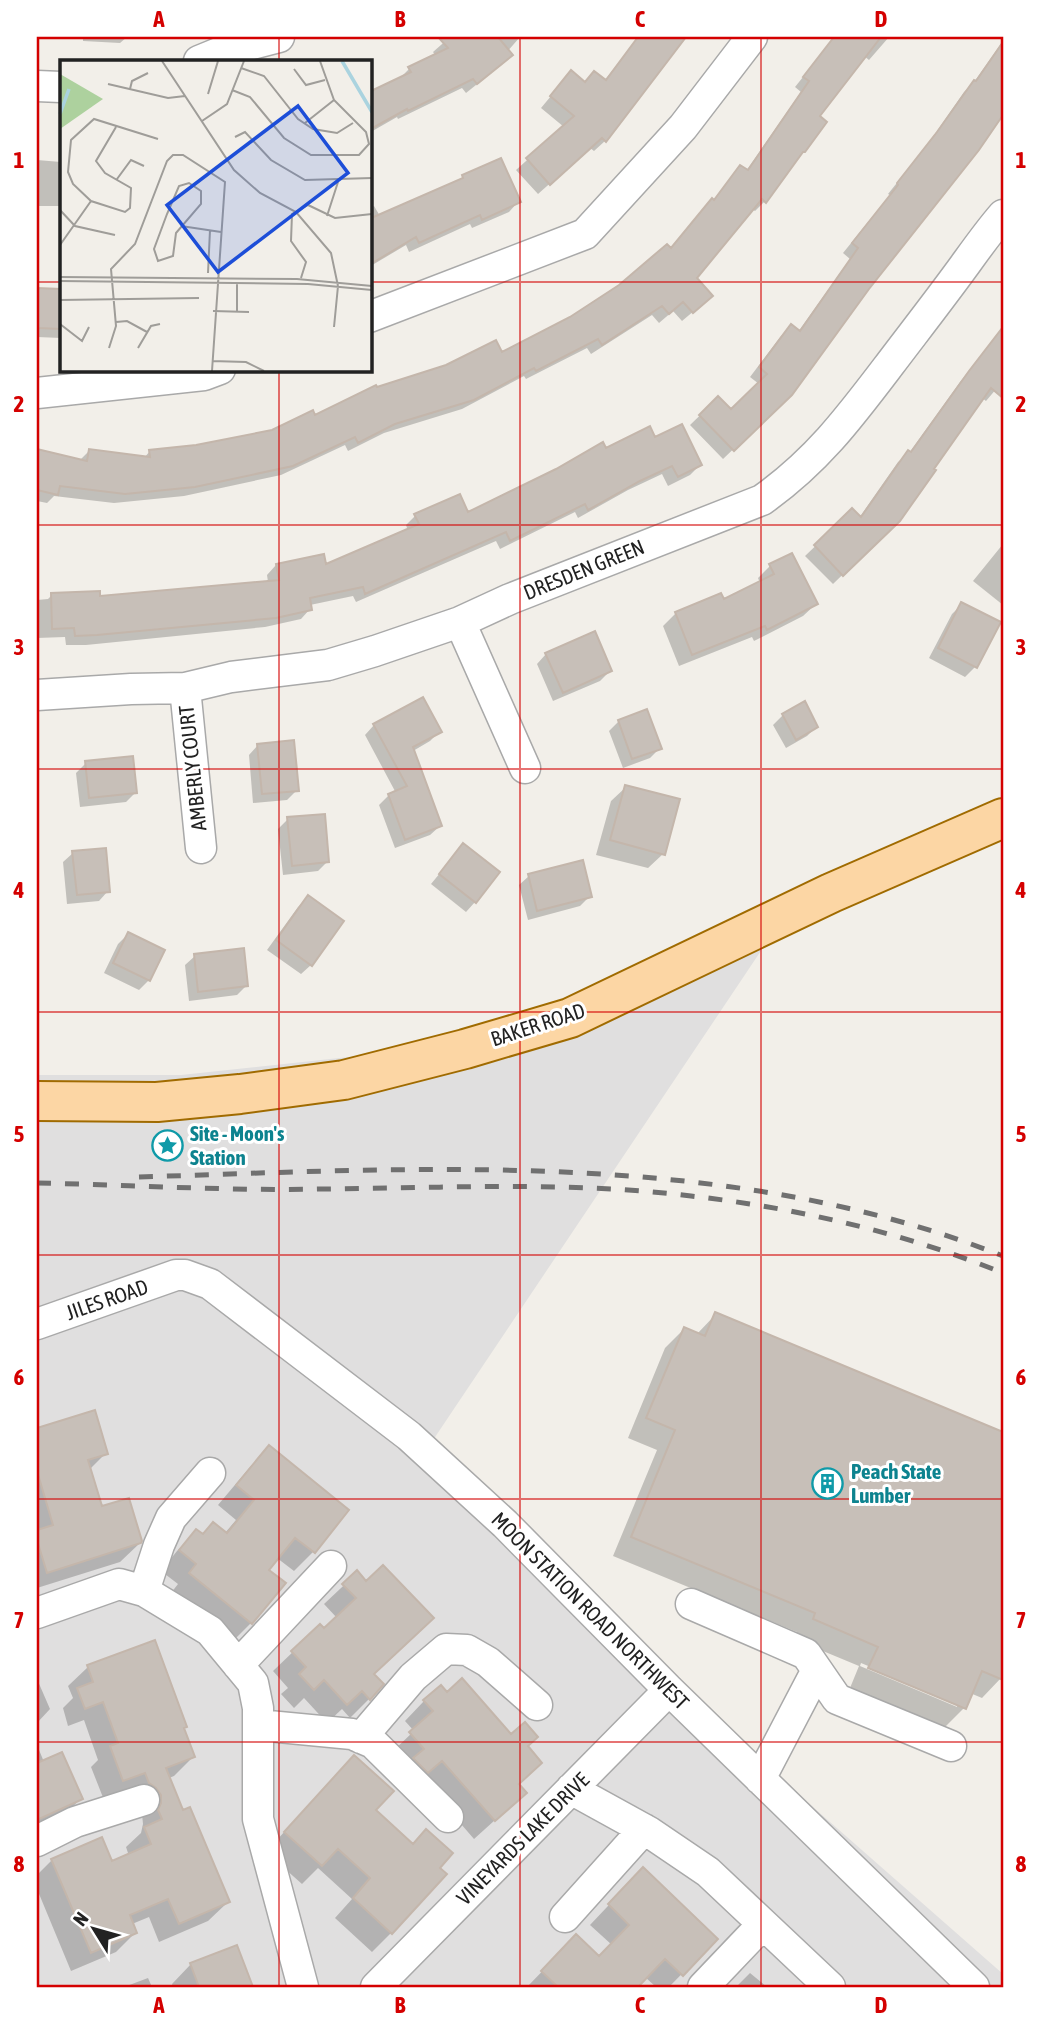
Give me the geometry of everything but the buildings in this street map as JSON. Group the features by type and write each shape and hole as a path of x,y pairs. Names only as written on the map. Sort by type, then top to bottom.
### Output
{"main road":[{"name":"BAKER ROAD","path":"37,1101 158,1102 344,1080 531,1030 570,1018 831,893 1003,818"}],"street":[{"path":"212,50 279,37"},
{"path":"371,316 585,234 683,127 752,37"},
{"path":"37,86 60,87"},
{"name":"DRESDEN GREEN","path":"37,695 185,688 231,677 328,665 460,622 510,599 762,500 785,484 840,430 988,231 1003,215"},
{"path":"37,393 204,375 215,371"},
{"path":"460,622 525,768"},
{"name":"AMBERLY COURT","path":"185,688 201,848"},
{"name":"JILES ROAD","path":"37,1324 176,1275"},
{"name":"MOON STATION ROAD NORTHWEST","path":"176,1275 185,1275 210,1284 409,1436 505,1524 668,1690 974,1987"},
{"path":"144,1591 171,1518 210,1473"},
{"path":"238,1665 331,1566"},
{"path":"37,1613 119,1584 144,1591 210,1631 253,1683 258,1708 258,1819 303,1987"},
{"path":"691,1604 806,1654 837,1699 951,1746"},
{"path":"361,1738 413,1677 446,1649 467,1650 488,1662 537,1705"},
{"path":"760,1779 817,1670"},
{"name":"VINEYARDS LAKE DRIVE","path":"376,1987 668,1690"},
{"path":"258,1725 352,1734 373,1743 448,1817"},
{"path":"571,1789 644,1829 708,1872 830,1987"},
{"path":"37,1841 75,1822 145,1800"},
{"path":"565,1917 644,1829"},
{"path":"703,1987 762,1924"}],"shaded area":[{"path":"785,915 419,1461 1003,1974 1003,1987 37,1987 37,1075 181,1075 525,1038"}],"railway":[{"path":"139,1177 357,1170 467,1170 576,1173 685,1181 793,1197 899,1221 1003,1256"},
{"path":"37,1183 251,1189 507,1186 645,1191 731,1201 811,1215 889,1234 1003,1273"}],"place":[{"name":"Site - Moon's Station","path":"167,1146"},
{"name":"Peach State Lumber","path":"828,1484"}]}
